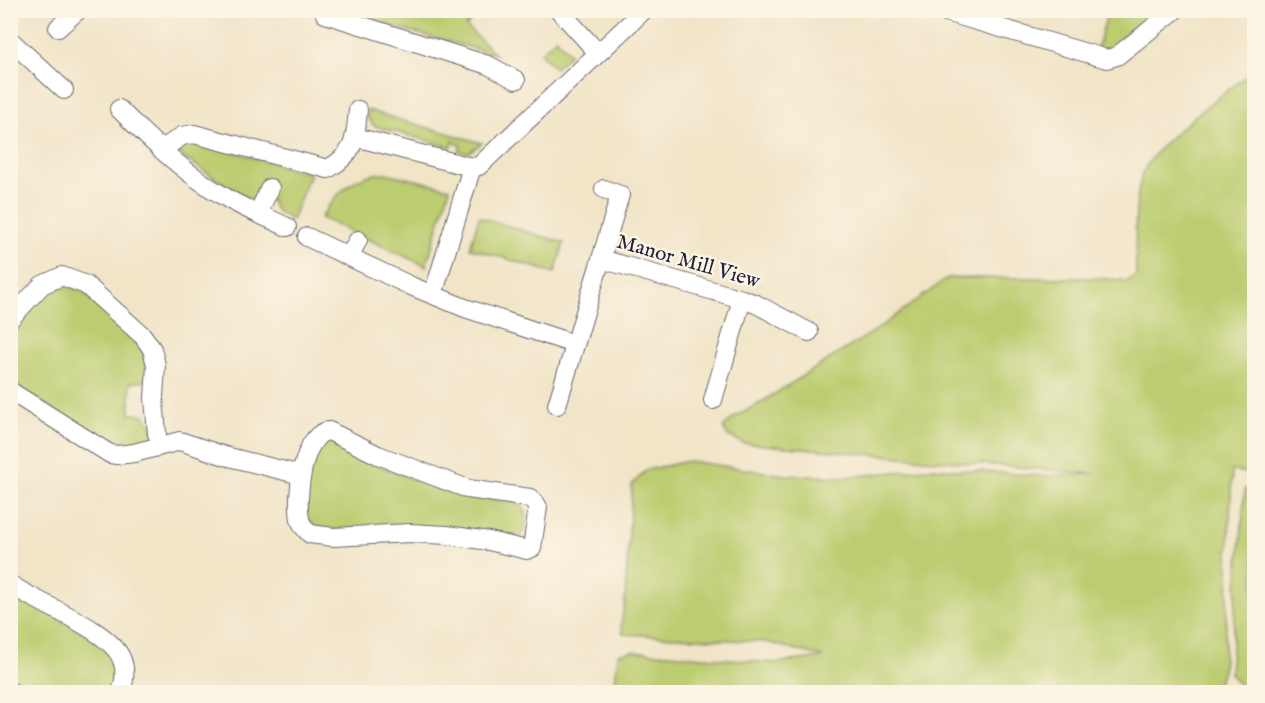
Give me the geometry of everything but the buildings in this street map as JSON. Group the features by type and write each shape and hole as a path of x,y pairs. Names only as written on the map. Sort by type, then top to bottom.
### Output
{"street":[{"path":"58,28 78,10"},
{"path":"559,10 598,52"},
{"path":"356,137 471,167 479,166 644,10"},
{"path":"940,11 1107,59 1117,56 1175,10"},
{"path":"322,12 488,65 516,80"},
{"path":"10,40 64,90"},
{"path":"119,109 184,170 225,198 287,227"},
{"path":"161,150 182,136 194,134 328,169 349,153 356,137 358,110"},
{"path":"433,295 471,167"},
{"path":"258,213 270,188"},
{"path":"601,259 620,195 604,189"},
{"path":"307,237 433,295 485,315 574,344"},
{"path":"349,257 357,240"},
{"name":"Manor Mill View","path":"557,405 601,259 742,299 809,332"},
{"path":"10,319 42,285 62,276 86,285 143,336 152,349 156,365 154,398 158,434"},
{"path":"714,400 742,299"},
{"path":"10,391 110,454 134,453 180,441 225,456 301,475"},
{"path":"329,431 378,455 468,489 530,498 538,507 532,547 527,550 489,541 410,533 315,536 306,530 300,520 301,475 313,441 320,433 329,431"},
{"path":"10,584 86,627 115,649 122,660 124,673 121,693"}],"green space":[{"path":"344,11 483,11 466,26 495,54 349,15"},
{"path":"1108,11 1164,11 1111,51 1097,49"},
{"path":"556,38 570,54 555,68 540,53"},
{"path":"1246,76 1254,77 1254,484 1250,473 1232,471 1229,578 1223,670 1218,684 1197,692 614,692 618,654 632,651 775,663 824,657 766,642 623,634 621,625 625,601 632,485 646,470 689,461 784,475 847,477 934,468 1045,476 1095,474 743,443 728,436 723,428 734,417 873,332 948,278 1100,278 1128,281 1136,275 1137,202 1141,178 1147,165 1171,137"},
{"path":"368,110 482,143 468,153 459,151 461,145 453,142 451,147 374,126 368,118"},
{"path":"189,139 310,174 292,220 276,211 272,201 261,195 250,200 184,158 176,148"},
{"path":"385,173 450,188 426,266 321,218 347,186 365,177"},
{"path":"479,217 564,243 555,273 470,248"},
{"path":"68,286 82,291 132,335 144,351 147,381 130,383 130,414 144,415 152,425 154,440 115,448 11,383 10,330 43,295 53,288"},
{"path":"325,440 394,472 443,490 520,504 526,516 524,530 519,539 315,528 306,517 307,478 313,456"},
{"path":"1245,489 1254,489 1254,690 1242,689 1230,673"},
{"path":"11,593 78,629 101,645 111,657 114,667 112,692 36,692 11,682"}]}
